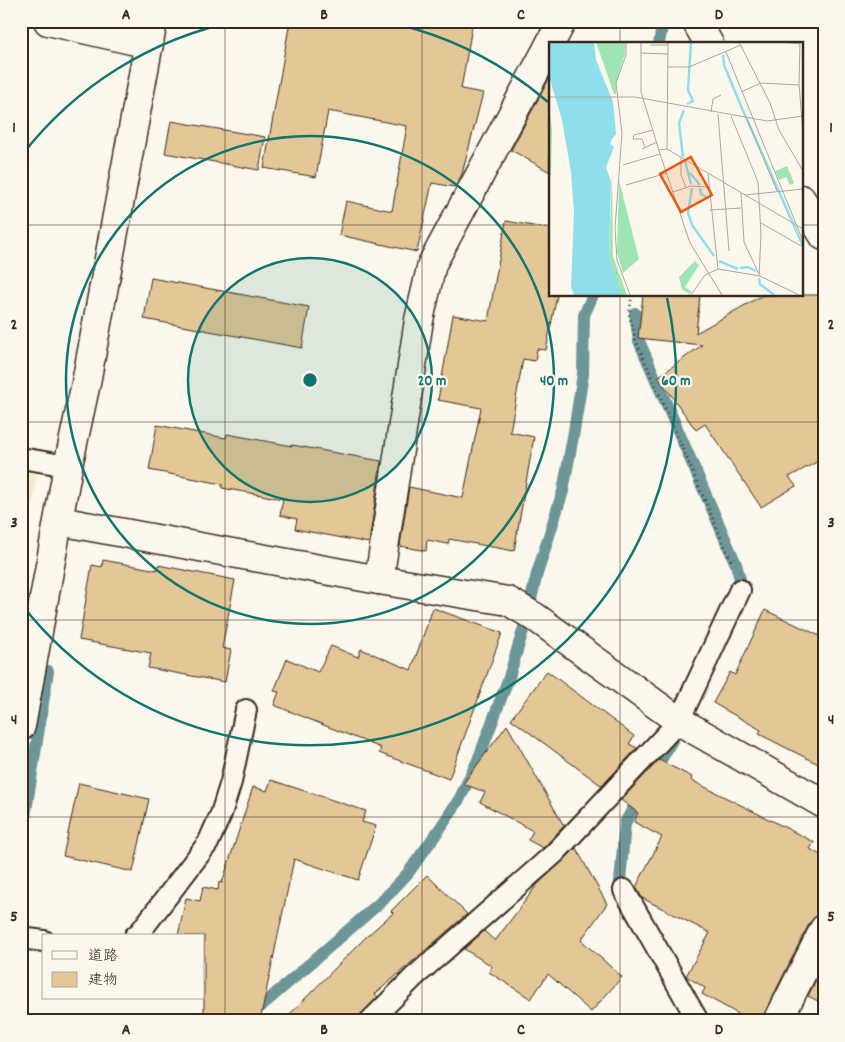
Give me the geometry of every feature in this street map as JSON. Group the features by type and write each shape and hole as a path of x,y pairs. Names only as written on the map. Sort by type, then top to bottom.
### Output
{"street":[{"path":"21,726 60,521 68,466 88,374 151,32 48,21"},
{"path":"551,42 562,21"},
{"path":"696,21 708,42"},
{"path":"379,580 419,320 432,264 549,46"},
{"path":"802,200 824,236"},
{"path":"60,521 379,580 508,601 535,617 679,721 824,804"},
{"path":"778,1021 824,929"}],"lane":[{"path":"21,458 68,466"},
{"path":"370,1021 414,976 555,853 679,721 740,590"},
{"path":"138,934 208,843 222,814 232,782 246,710"},
{"path":"624,890 698,1021"},
{"path":"21,938 42,941"}],"path":[{"path":"632,296 630,314 636,342 733,566 740,590"}],"shaded area":[{"path":"21,469 37,473 21,570"}],"building":[{"path":"290,21 473,21 461,89 483,93 462,174 455,187 432,183 417,252 339,235 346,201 392,211 407,126 328,111 316,177 264,168"},
{"path":"549,79 549,171 511,150"},
{"path":"171,121 265,137 259,170 165,153"},
{"path":"506,221 549,229 549,296 557,296 546,350 537,349 535,361 523,359 510,432 534,437 514,551 449,539 448,544 427,540 426,551 400,546 409,487 463,498 481,408 438,400 453,315 488,321"},
{"path":"151,278 309,307 302,348 144,319"},
{"path":"824,295 824,458 789,477 796,486 761,507 705,424 696,430 658,377 702,345 638,338 643,296 700,296 696,333 761,296"},
{"path":"157,425 226,438 227,434 381,461 369,543 295,529 297,519 280,515 283,499 222,488 222,484 149,470"},
{"path":"103,560 157,570 158,565 235,580 222,648 231,650 225,682 148,668 151,653 79,640 92,565 102,567"},
{"path":"433,608 502,633 449,779 379,753 381,748 274,705 279,692 274,691 287,659 318,672 331,646 358,657 361,649 411,670"},
{"path":"765,610 824,638 824,767 759,734 761,730 713,703 730,672 735,675"},
{"path":"547,671 634,736 629,744 637,748 602,786 511,719"},
{"path":"507,725 564,826 543,848 528,840 533,831 480,802 485,792 463,784"},
{"path":"659,760 692,777 691,780 814,842 810,849 824,857 824,913 816,916 810,922 764,1014 763,1021 751,1021 702,994 705,988 686,976 710,933 642,898 636,887 662,837 634,822 638,813 621,800"},
{"path":"271,780 366,811 362,822 376,826 358,880 294,859 260,1021 204,1021 205,934 178,934 186,898 200,901 203,887 218,890 219,882 222,883 253,787 267,791"},
{"path":"79,783 149,799 133,872 63,856"},
{"path":"576,848 607,904 581,940 622,977 591,1012 548,974 531,999 489,972 492,966 464,949 484,931 495,941 537,885"},
{"path":"427,875 467,914 375,994 378,997 354,1021 283,1021 367,936 393,913 391,911"},
{"path":"824,964 824,1004 808,996"}],"waterway":[{"path":"659,42 663,21"},
{"path":"251,1015 383,900 408,873 460,798 478,760 509,677 525,624 537,574 563,491 583,374 584,315 593,296"},
{"path":"635,313 639,341 736,564 743,591 741,596"},
{"path":"21,842 48,671"},
{"path":"653,774 676,733"},
{"path":"620,896 625,823 640,796"}]}
